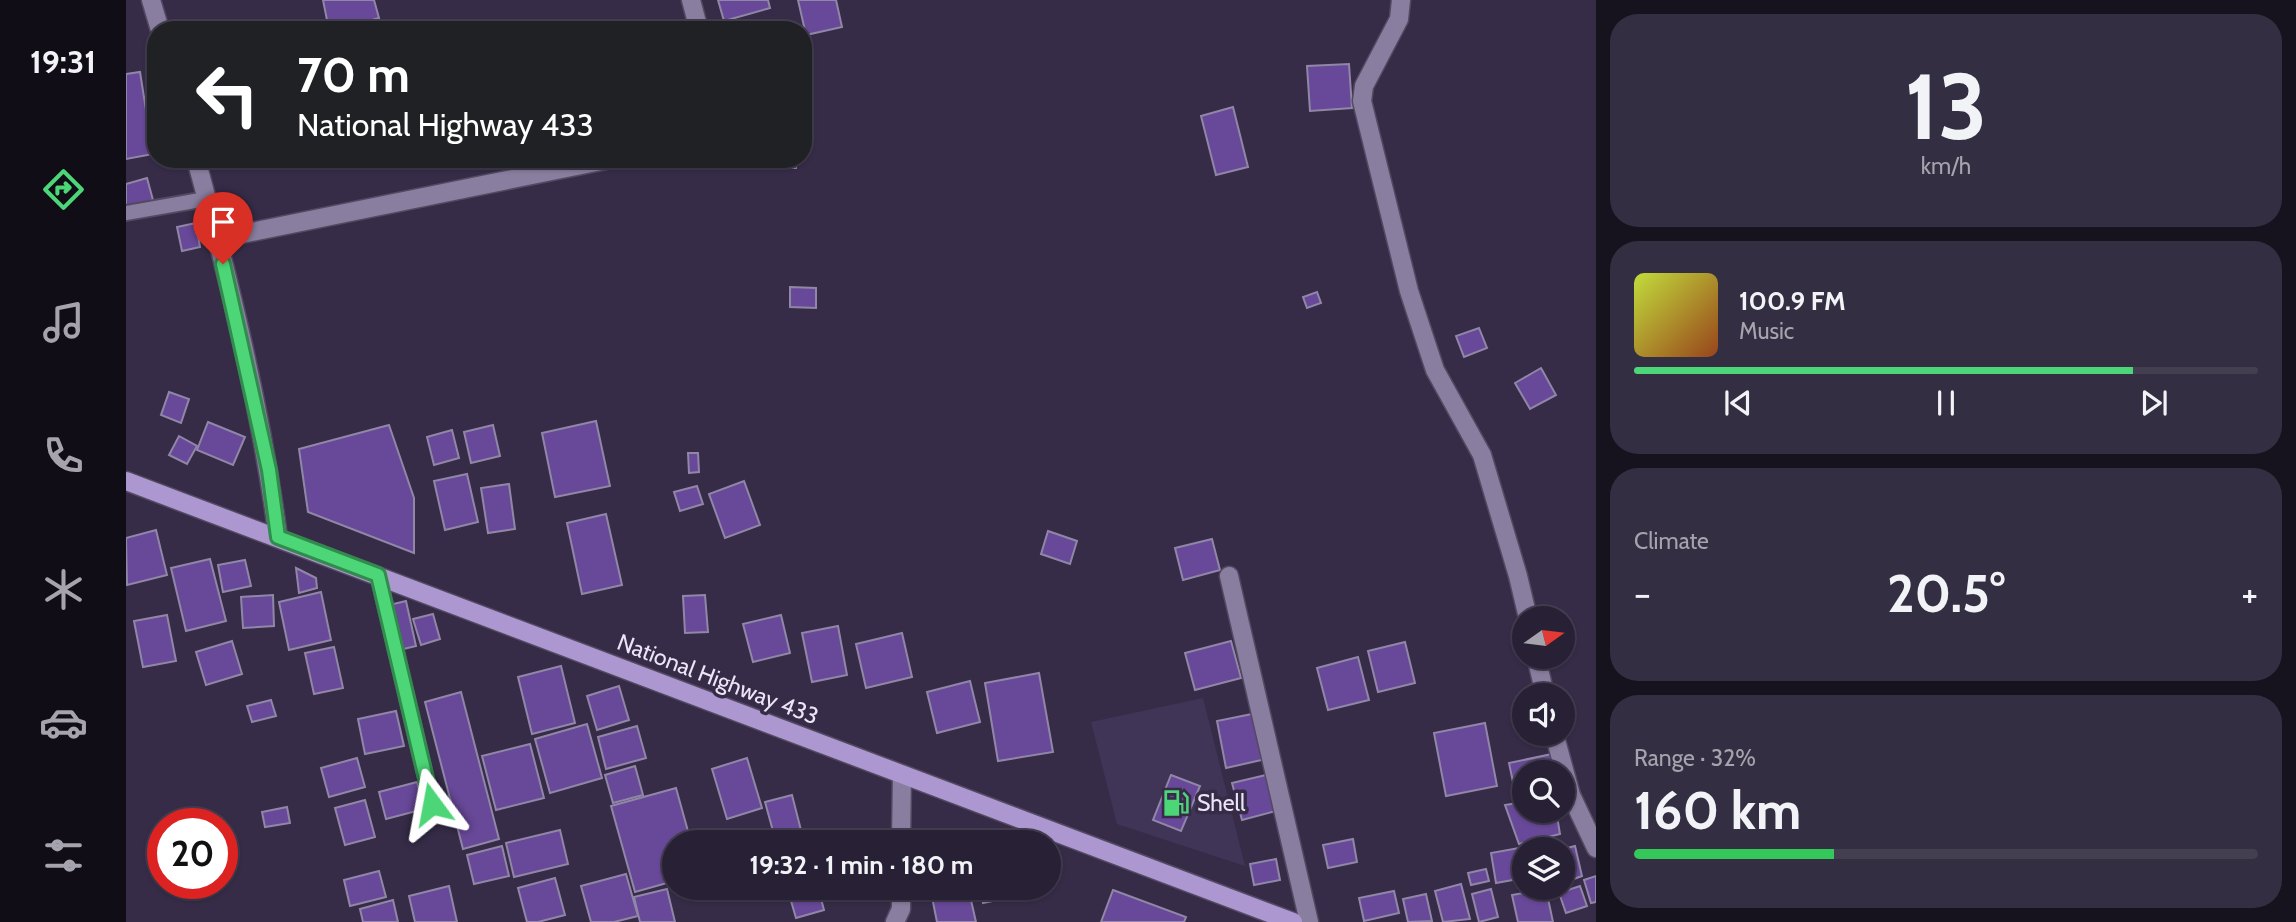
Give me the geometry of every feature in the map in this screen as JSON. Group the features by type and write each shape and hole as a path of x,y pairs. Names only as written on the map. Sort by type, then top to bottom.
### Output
{"main road":[{"name":"National Highway 433","path":"126,481 1293,922"}],"street":[{"path":"151,0 157,21"},
{"path":"691,0 697,21"},
{"path":"1401,0 1399,19 1364,86 1362,101 1409,291 1435,370 1482,455 1525,606"},
{"path":"198,168 269,470 278,537"},
{"path":"217,239 567,168"},
{"path":"1229,576 1309,922"},
{"path":"1558,746 1571,795 1596,848"},
{"path":"901,830 902,775"},
{"path":"895,922 901,909 901,900"}],"lane":[{"path":"126,213 206,199"},
{"path":"378,575 432,804"}],"shaded area":[{"path":"1203,698 1245,866 1117,824 1091,722"}],"building":[{"path":"323,0 374,0 379,18 368,21 327,21"},
{"path":"718,0 768,0 770,8 724,21"},
{"path":"798,0 836,0 842,27 812,34 812,21 803,21"},
{"path":"1349,64 1352,108 1310,111 1307,66"},
{"path":"140,72 147,116 147,155 126,159 126,74"},
{"path":"1233,107 1248,167 1216,175 1201,116"},
{"path":"147,178 153,200 126,208 126,184"},
{"path":"196,223 200,247 182,251 177,227"},
{"path":"790,287 816,288 816,308 790,307"},
{"path":"1317,292 1321,303 1307,308 1303,297"},
{"path":"1479,328 1487,348 1464,357 1456,336"},
{"path":"1541,368 1556,395 1530,409 1515,383"},
{"path":"169,392 189,399 181,423 161,415"},
{"path":"596,421 610,486 555,497 542,433"},
{"path":"208,422 245,437 233,465 197,450"},
{"path":"389,425 414,498 414,553 308,512 299,449"},
{"path":"493,425 500,456 471,463 464,432"},
{"path":"452,430 459,458 434,465 427,437"},
{"path":"179,436 197,446 187,464 169,455"},
{"path":"688,453 698,453 699,472 689,473"},
{"path":"467,474 478,522 445,530 434,481"},
{"path":"744,481 760,525 725,538 709,494"},
{"path":"509,484 515,529 488,533 481,488"},
{"path":"697,486 703,504 680,511 674,492"},
{"path":"606,514 622,585 582,594 567,523"},
{"path":"156,530 167,575 127,585 126,538"},
{"path":"1048,531 1077,541 1070,564 1041,554"},
{"path":"1212,539 1220,570 1183,580 1175,548"},
{"path":"210,559 226,621 186,631 171,568"},
{"path":"245,560 251,586 223,592 218,565"},
{"path":"296,568 316,578 317,588 299,593"},
{"path":"321,592 331,640 289,650 279,602"},
{"path":"273,595 274,626 243,628 241,597"},
{"path":"705,595 708,632 685,633 683,596"},
{"path":"406,601 416,646 391,652 381,607"},
{"path":"433,614 440,639 421,645 413,619"},
{"path":"167,615 176,661 143,667 134,621"},
{"path":"781,615 790,653 753,662 743,624"},
{"path":"838,626 847,675 812,682 802,633"},
{"path":"902,633 912,677 866,688 856,644"},
{"path":"232,641 242,674 206,685 196,652"},
{"path":"1231,641 1241,678 1195,690 1185,653"},
{"path":"1405,642 1415,683 1378,692 1368,651"},
{"path":"334,647 343,688 314,694 305,653"},
{"path":"1358,657 1369,700 1328,710 1317,668"},
{"path":"561,666 575,723 532,734 518,677"},
{"path":"1039,673 1053,752 998,761 985,683"},
{"path":"970,681 980,722 937,733 927,692"},
{"path":"619,686 629,720 597,730 587,696"},
{"path":"461,692 499,839 463,849 425,702"},
{"path":"271,700 276,716 252,722 247,706"},
{"path":"396,711 404,746 365,754 358,719"},
{"path":"1257,713 1266,759 1226,768 1217,721"},
{"path":"1485,723 1497,786 1446,796 1434,733"},
{"path":"587,724 602,778 550,793 535,739"},
{"path":"637,726 646,758 606,769 598,737"},
{"path":"530,744 544,798 496,810 482,756"},
{"path":"1552,754 1553,760 1523,760"},
{"path":"357,758 365,787 329,797 321,768"},
{"path":"747,758 762,808 727,819 712,769"},
{"path":"635,766 643,795 613,803 605,775"},
{"name":"Shell","path":"1171,775 1200,786 1181,831 1153,820"},
{"path":"1266,775 1276,811 1242,820 1232,783"},
{"path":"417,782 424,809 386,819 379,792"},
{"path":"676,788 688,830 662,830 662,884 635,892 611,806"},
{"path":"792,795 801,830 773,830 765,802"},
{"path":"365,800 375,837 345,845 335,808"},
{"path":"1512,804 1512,823 1558,823 1560,834 1548,837 1516,837 1505,805"},
{"path":"287,807 290,823 265,827 262,812"},
{"path":"560,830 568,864 514,877 506,843"},
{"path":"1353,839 1357,862 1328,868 1323,845"},
{"path":"502,846 509,876 474,884 467,855"},
{"path":"1575,846 1582,876 1575,879"},
{"path":"1512,849 1512,880 1496,883 1491,853"},
{"path":"1276,859 1280,880 1254,885 1250,864"},
{"path":"1486,869 1489,881 1471,885 1468,873"},
{"path":"379,871 386,897 350,906 344,880"},
{"path":"626,874 638,916 614,922 591,922 581,886"},
{"path":"1596,876 1596,902 1591,903 1584,880"},
{"path":"555,878 565,915 527,922 518,888"},
{"path":"1461,884 1470,919 1443,922 1435,891"},
{"path":"449,886 457,922 415,922 409,896"},
{"path":"1580,886 1587,906 1566,913 1561,900 1575,900 1575,888"},
{"path":"1491,889 1498,917 1479,922 1472,894"},
{"path":"662,890 662,900 670,900 675,922 640,922 634,897"},
{"path":"1113,890 1186,917 1184,922 1101,922"},
{"path":"1394,891 1399,913 1364,921 1359,898"},
{"path":"1426,894 1432,921 1408,922 1403,899"},
{"path":"393,900 398,922 363,922 360,909"},
{"path":"791,900 821,900 824,910 796,918"},
{"path":"933,900 971,900 976,922 937,922"},
{"path":"1513,900 1548,900 1553,922 1518,922"}],"place":[{"name":"Shell","path":"1176,803"}],"route":[{"path":"223,264 269,470 278,537 378,575 432,804"}]}
